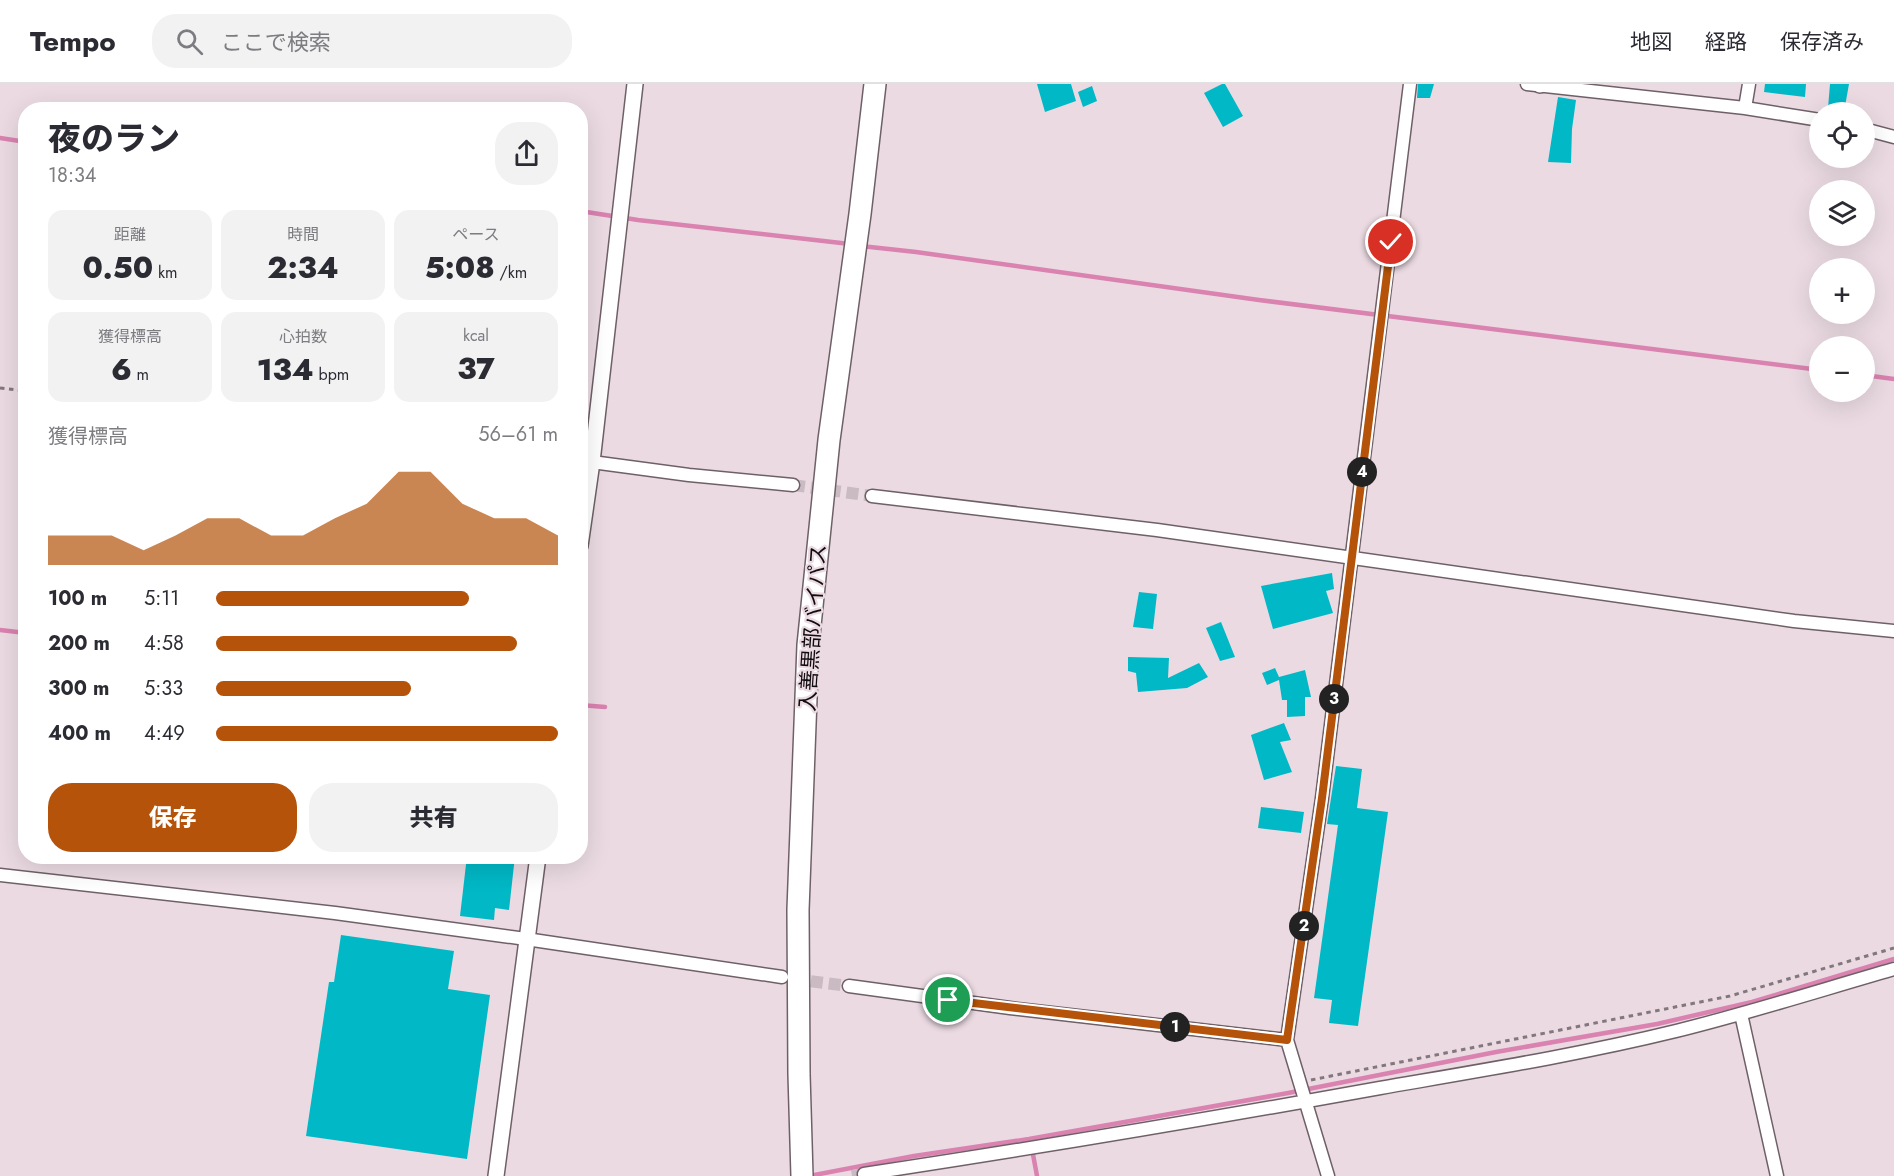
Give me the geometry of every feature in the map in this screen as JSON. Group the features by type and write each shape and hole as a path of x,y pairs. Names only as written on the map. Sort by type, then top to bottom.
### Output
{"highway":[{"name":"入善黒部バイパス","path":"802,1176 798,910 808,645 829,440 875,84"}],"street":[{"path":"588,490 635,84"},
{"path":"1328,1176 1287,1040 1322,798 1410,84"},
{"path":"1536,84 1745,108 1809,118"},
{"path":"1745,108 1749,84"},
{"path":"1875,132 1894,137"},
{"path":"592,462 689,475 793,485"},
{"path":"872,496 1157,530 1794,621 1894,631"},
{"path":"496,1176 537,864"},
{"path":"0,875 335,913 782,977"},
{"path":"864,1174 1027,1149 1306,1101 1596,1048 1673,1032 1741,1014 1894,969"},
{"path":"849,986 1010,1008 1287,1040"},
{"path":"1741,1014 1777,1176"}],"path":[{"path":"0,388 18,390"},
{"path":"1300,1082 1730,996 1894,948"}],"building":[{"path":"1037,84 1071,84 1076,101 1045,112"},
{"path":"1225,84 1243,116 1223,127 1204,93"},
{"path":"1418,84 1434,84 1430,98 1417,98"},
{"path":"1765,84 1806,84 1805,97 1764,92"},
{"path":"1830,84 1849,84 1846,102 1828,102"},
{"path":"1092,86 1097,101 1083,107 1078,92"},
{"path":"1558,97 1576,100 1571,163 1548,162"},
{"path":"1332,573 1334,589 1326,591 1333,613 1273,629 1261,586"},
{"path":"1139,592 1157,594 1153,629 1133,627"},
{"path":"1221,622 1235,657 1220,661 1206,628"},
{"path":"1128,657 1169,658 1168,678 1199,663 1208,677 1187,688 1138,692 1136,673 1128,671"},
{"path":"1275,668 1279,677 1305,670 1311,697 1305,697 1305,716 1287,717 1287,700 1282,700 1279,680 1267,685 1262,673"},
{"path":"1284,723 1291,740 1280,742 1292,772 1264,780 1251,735"},
{"path":"1336,766 1362,769 1357,808 1388,812 1358,1026 1329,1023 1332,1000 1314,998 1338,825 1327,824"},
{"path":"1261,807 1304,812 1301,833 1258,828"},
{"path":"466,864 514,864 509,910 495,908 494,920 460,916"},
{"path":"341,935 454,951 448,989 490,995 467,1159 306,1136 329,982 334,982"}],"waterway":[{"path":"0,138 18,141"},
{"path":"588,212 850,244"},
{"path":"861,246 1259,300 1809,369"},
{"path":"1875,376 1894,379"},
{"path":"0,630 18,632"},
{"path":"588,706 605,707"},
{"path":"809,1176 1288,1093 1496,1052 1657,1024 1752,1002 1894,959"},
{"path":"1032,1149 1037,1176"}],"tunnel":[{"path":"793,485 872,496"},
{"path":"793,979 849,986"},
{"path":"852,1176 864,1174"}],"route":[{"path":"948,1000 1287,1040 1322,798 1391,242"}]}
